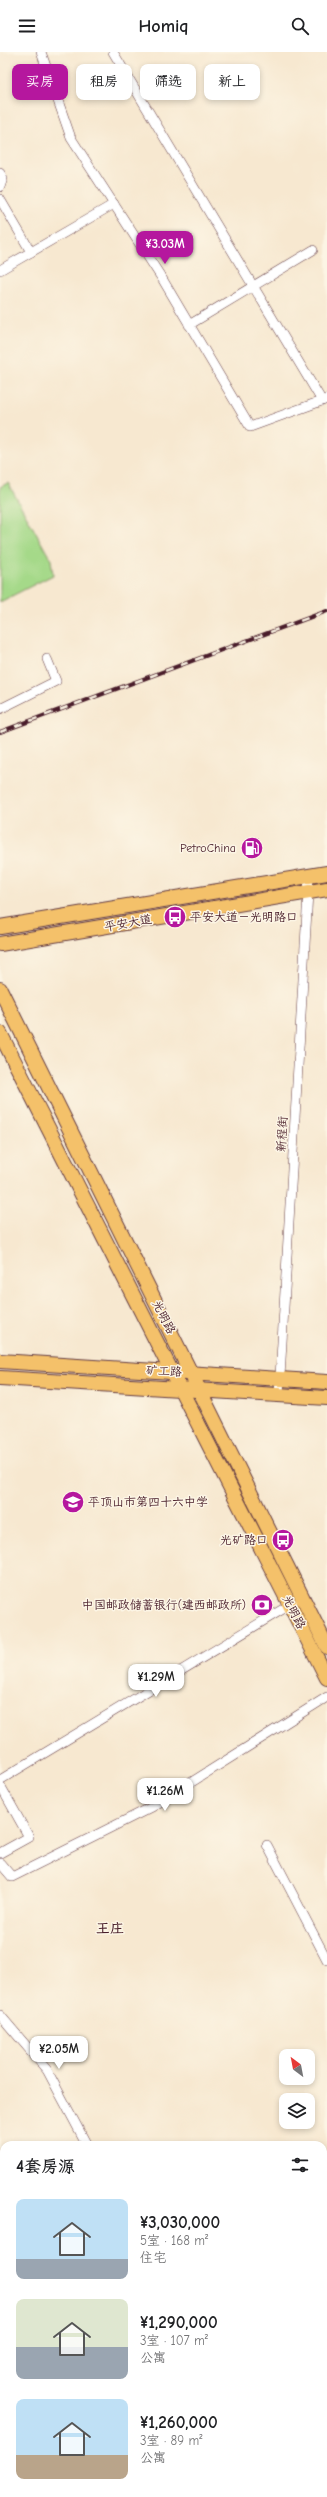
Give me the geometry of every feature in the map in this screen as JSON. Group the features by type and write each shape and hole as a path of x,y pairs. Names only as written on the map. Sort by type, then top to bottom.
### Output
{"main road":[{"name":"平安大道","path":"0,927 327,873"},
{"name":"平安大道","path":"0,944 327,889"},
{"name":"光明路","path":"0,989 201,1389 327,1647"},
{"name":"光明路","path":"0,1033 327,1678"},
{"name":"矿工路","path":"0,1361 192,1372 327,1382"},
{"name":"矿工路","path":"0,1378 201,1389 327,1398"}],"street":[{"path":"40,52 71,138 189,325 250,427 324,400 252,286 113,52"},
{"path":"0,173 3,178 0,187"},
{"path":"0,199 31,252"},
{"path":"0,270 114,204"},
{"path":"189,325 312,250"},
{"path":"0,709 56,681 47,659"},
{"name":"新程街","path":"279,1394 309,876"},
{"path":"0,1780 302,1597"},
{"path":"0,1863 12,1877 95,1836 173,1795 327,1697"},
{"path":"0,1785 29,1837 0,1853"},
{"path":"267,1845 327,1960"},
{"path":"0,2016 47,2070 85,2141"}],"green space":[{"path":"8,483 51,560 53,575 0,602 0,487"}],"railway":[{"path":"0,732 327,611"}],"place":[{"name":"PetroChina","path":"252,848"},
{"name":"平安大道－光明路口","path":"175,917"},
{"name":"平顶山市第四十六中学","path":"73,1502"},
{"name":"光矿路口","path":"283,1540"},
{"name":"中国邮政储蓄银行(建西邮政所)","path":"262,1605"}],"district":[{"name":"王庄","path":"110,1928"}]}
